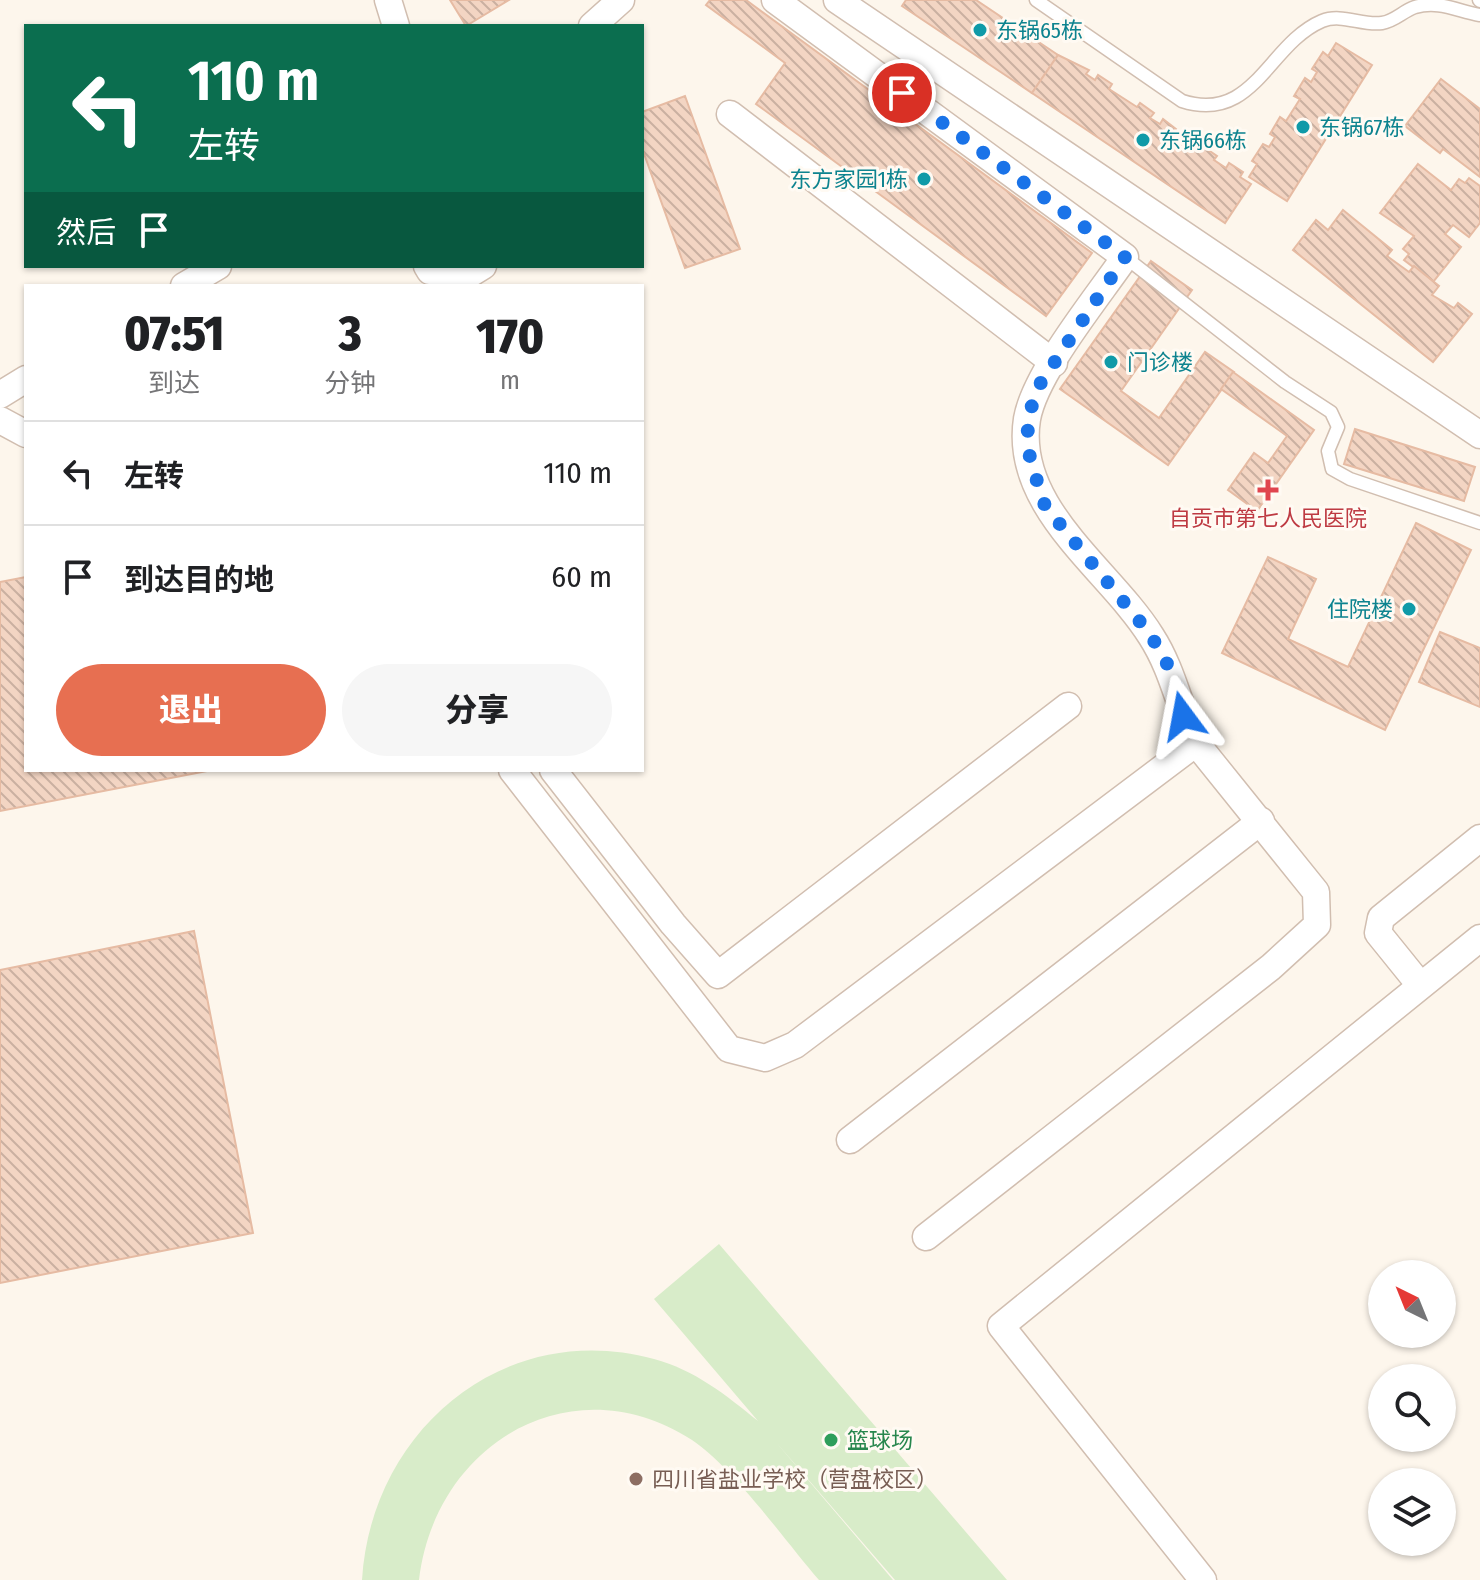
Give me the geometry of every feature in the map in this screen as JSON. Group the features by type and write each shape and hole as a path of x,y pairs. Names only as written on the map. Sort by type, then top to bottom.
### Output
{"street":[{"path":"388,0 395,24"},
{"path":"594,24 621,0"},
{"path":"775,0 1125,257 1038,387 1027,421 1030,459 1045,506 1150,634 1174,676 1183,716 1196,743 1316,892 1317,925 1271,967 926,1237"},
{"path":"837,0 1480,435"},
{"path":"730,114 1054,363"},
{"path":"187,284 215,268"},
{"path":"428,268 430,271 470,274 480,268"},
{"path":"0,395 24,380"},
{"path":"0,420 24,433"},
{"path":"555,772 673,924 718,975 1068,706"},
{"path":"514,772 729,1049 765,1058 795,1045 1196,743"},
{"path":"850,1140 1261,821"},
{"path":"1420,985 1378,933 1381,918 1480,838"},
{"path":"1203,1580 1001,1326 1480,938"}],"lane":[{"path":"1036,0 1182,101 1202,106 1225,103 1239,96 1302,33 1326,19 1384,23 1428,3 1480,15"},
{"path":"1125,257 1285,382 1331,412 1338,427 1328,451 1332,469 1350,479 1480,523"}],"green space":[{"path":"719,1244 1007,1580 895,1580 775,1441 893,1580 819,1580 741,1486 708,1452 692,1440 646,1418 601,1410 557,1414 516,1430 481,1455 451,1490 430,1532 419,1580 362,1580 371,1526 390,1477 419,1434 455,1398 498,1372 546,1355 598,1351 654,1359 696,1377 758,1421 654,1299"}],"building":[{"path":"450,0 509,0 469,24 465,24"},
{"name":"东方家园1栋","path":"710,0 746,0 1092,253 1046,316 756,104 785,63 706,5"},
{"name":"东锅65栋","path":"906,0 976,0 1058,55 1032,93 902,6"},
{"name":"东锅67栋","path":"1336,43 1372,65 1287,201 1249,177 1257,164 1252,161 1263,144 1269,147 1275,137 1270,134 1280,117 1286,121 1300,99 1294,96 1305,78 1311,82 1317,72 1312,69 1323,52 1328,56"},
{"name":"东锅66栋","path":"1058,55 1089,70 1086,74 1095,80 1098,75 1112,84 1109,89 1137,107 1140,103 1154,113 1150,118 1160,124 1163,119 1176,129 1174,133 1201,151 1204,147 1217,156 1214,160 1226,168 1229,163 1243,172 1240,177 1251,184 1225,223 1032,93"},
{"path":"1441,79 1480,109 1480,177 1443,149 1440,153 1405,126"},
{"path":"685,96 740,249 685,268 644,154 644,111"},
{"path":"1418,164 1451,190 1459,179 1465,183 1469,178 1480,186 1480,223 1469,237 1453,225 1445,234 1461,247 1433,282 1404,260 1409,254 1403,249 1414,236 1380,213"},
{"path":"1343,210 1392,250 1387,256 1409,272 1414,266 1439,286 1432,295 1454,308 1458,303 1472,314 1433,362 1293,250 1316,220 1328,230"},
{"name":"门诊楼","path":"1151,261 1192,290 1121,391 1159,418 1205,352 1234,372 1168,465 1060,389"},
{"path":"1233,372 1314,430 1257,511 1228,490 1254,453 1268,463 1287,436 1221,389"},
{"path":"1355,429 1475,467 1464,501 1344,464"},
{"name":"住院楼","path":"1416,523 1471,550 1385,730 1222,653 1268,557 1316,579 1288,639 1348,667"},
{"path":"24,577 24,772 202,772 0,811 0,582"},
{"path":"1440,632 1480,648 1480,707 1419,682"},
{"path":"194,931 253,1233 0,1283 0,970"}],"place":[{"name":"东锅65栋","path":"980,30"},
{"name":"东锅67栋","path":"1303,127"},
{"name":"东锅66栋","path":"1143,140"},
{"name":"东方家园1栋","path":"924,179"},
{"name":"门诊楼","path":"1111,362"},
{"name":"自贡市第七人民医院","path":"1268,490"},
{"name":"住院楼","path":"1409,609"},
{"name":"篮球场","path":"831,1440"},
{"name":"四川省盐业学校（营盘校区）","path":"636,1479"}],"route":[{"path":"902,93 1125,257 1038,387 1027,421 1030,459 1045,506 1150,634 1174,676 1183,716"}]}
